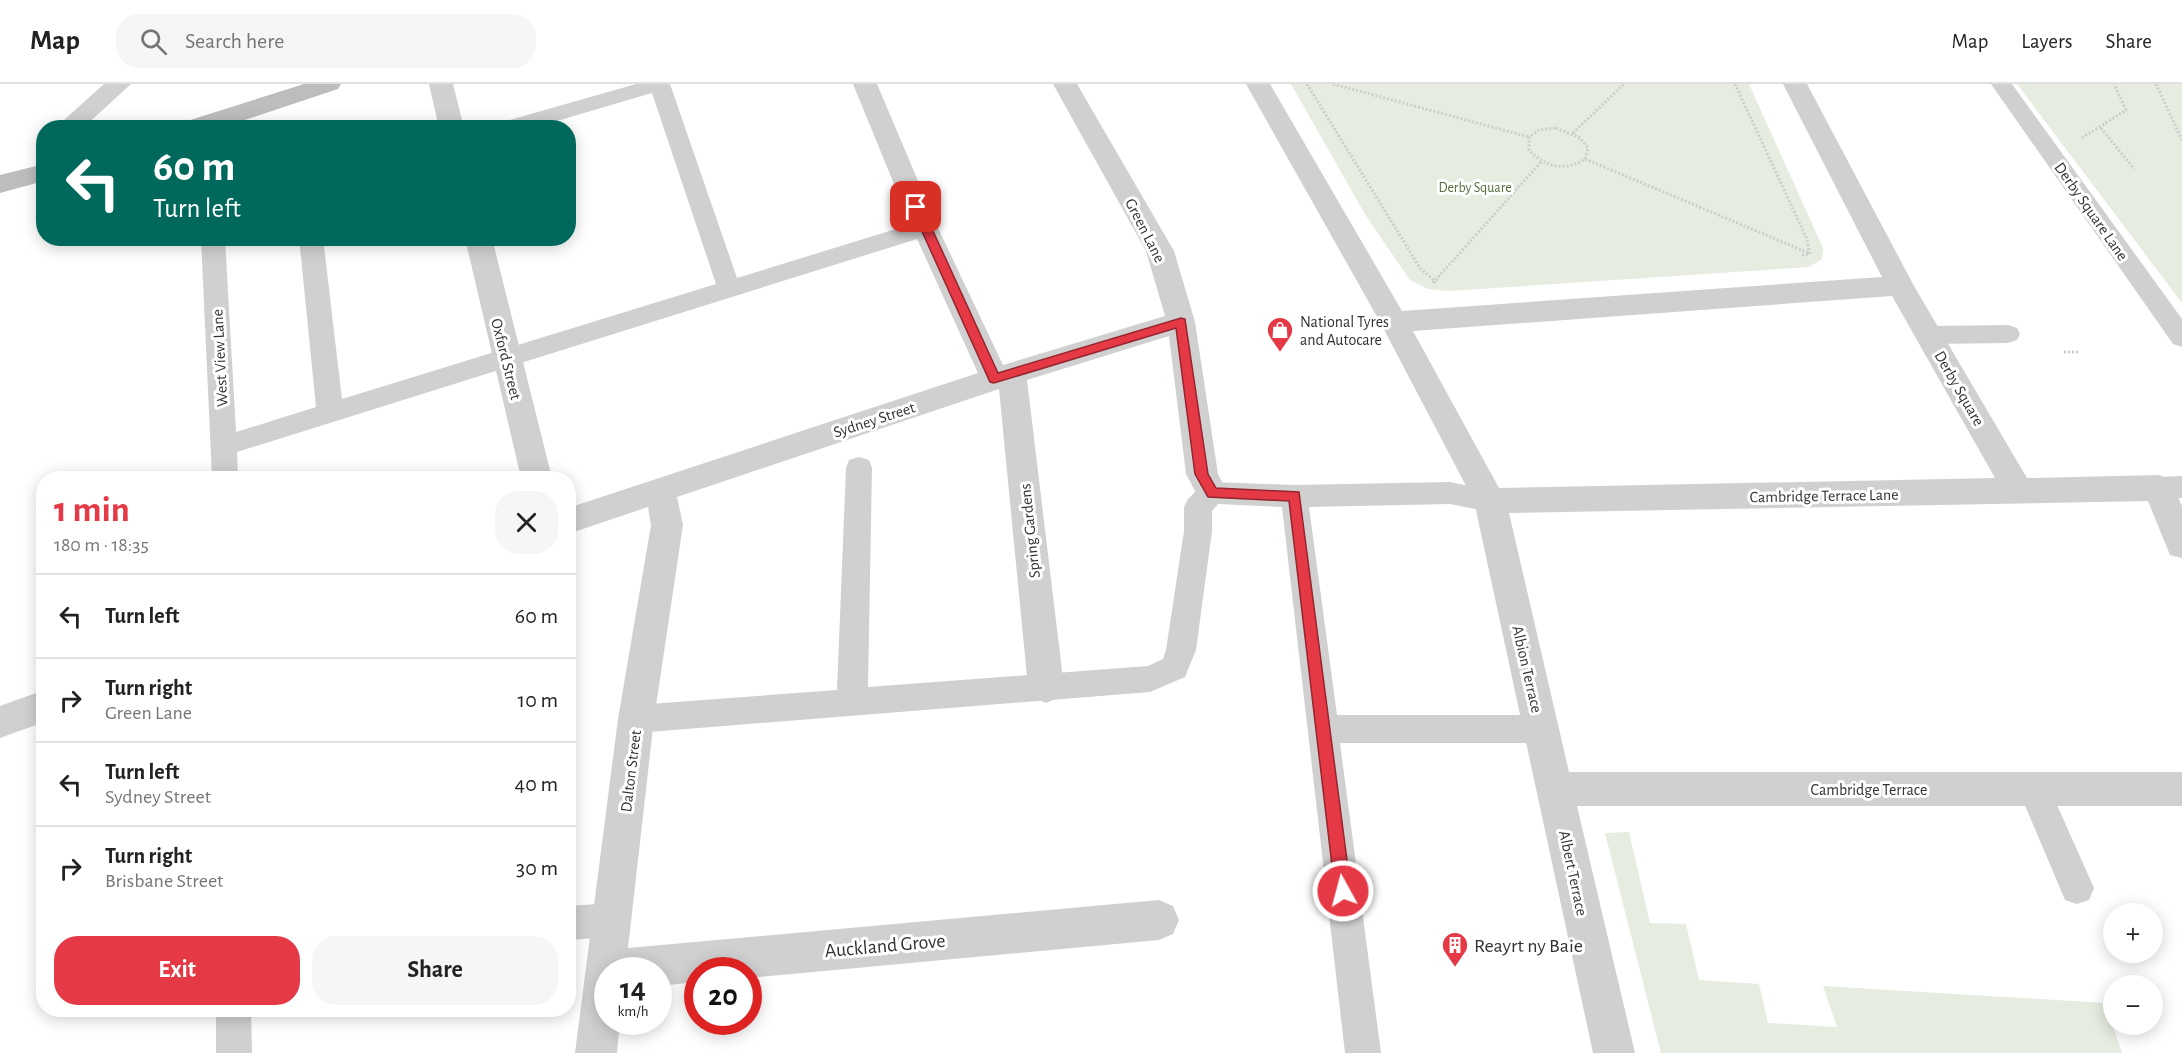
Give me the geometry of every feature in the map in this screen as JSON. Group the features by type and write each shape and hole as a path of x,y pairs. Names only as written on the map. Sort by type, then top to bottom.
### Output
{"main road":[{"path":"220,120 329,84"},
{"path":"0,184 36,174"}],"street":[{"path":"76,120 119,84"},
{"path":"441,84 450,120"},
{"name":"Spring Gardens","path":"865,84 925,228 1003,377 1046,687"},
{"name":"Green Lane","path":"1065,84 1160,251 1181,322 1202,474 1212,493"},
{"path":"1258,84 1394,322 1490,501"},
{"name":"Derby Square","path":"1795,84 1900,286 2018,491"},
{"name":"Oxford Street","path":"480,246 535,471"},
{"path":"1394,322 1900,286"},
{"name":"Sydney Street","path":"576,518 1003,377 1181,322"},
{"path":"2170,488 2182,544"},
{"name":"Cambridge Terrace Lane","path":"1490,501 2170,488"},
{"name":"Dalton Street","path":"610,957 612,920 636,719 668,525 660,490"},
{"name":"Albion Terrace","path":"1490,501 1541,729"},
{"path":"0,722 36,709"},
{"name":"Albert Terrace","path":"1541,729 1614,1053"},
{"name":"Cambridge Terrace","path":"1555,789 2182,789"},
{"name":"Auckland Grove","path":"672,965 1159,920"},
{"name":"Dalton Street","path":"596,1053 599,1035"}],"lane":[{"path":"535,120 660,84 729,288"},
{"name":"Derby Square Lane","path":"2001,84 2182,338"},
{"path":"224,446 925,228"},
{"name":"West View Lane","path":"213,246 225,471"},
{"path":"312,246 330,412"},
{"path":"1930,335 2008,334"},
{"path":"852,703 859,468"},
{"path":"636,719 1150,679 1174,668 1181,650 1198,531 1198,507 1212,493 1294,496 1450,493 1490,501"},
{"path":"1294,496 1363,1053"},
{"name":"Albion Terrace","path":"1323,729 1541,729"},
{"path":"2034,789 2077,888"},
{"path":"576,922 612,920"},
{"path":"234,1017 234,1053"}],"path":[{"path":"1307,84 1420,268 1433,282 1443,282"},
{"path":"1333,84 1529,137"},
{"path":"1573,133 1624,84"},
{"path":"1736,84 1806,237 1810,254"},
{"path":"2074,142 2101,128 2126,110 2114,84"},
{"path":"2156,84 2182,140"},
{"path":"2101,128 2134,169"},
{"path":"1547,129 1573,133 1585,143 1588,154 1585,159 1571,166 1551,165 1529,150 1529,137 1539,130 1547,129"},
{"path":"1585,159 1816,256"},
{"path":"1394,322 1542,161"},
{"path":"1799,256 1810,254"},
{"path":"2064,352 2078,352"}],"green space":[{"name":"Derby Square","path":"1291,84 1749,84 1823,248 1822,259 1809,267 1450,291 1428,289 1410,280 1366,216"},
{"path":"2017,84 2182,84 2182,303"},
{"path":"1629,832 1650,923 1686,924 1699,980 1759,984 1768,1023 1837,1027 1823,986 2103,1003 2103,1035 2116,1035 2122,1053 1661,1053 1605,833"}],"place":[{"name":"National Tyres and Autocare","path":"1280,353"},
{"name":"Reayrt ny Baie","path":"1455,968"}],"route":[{"path":"916,207 994,379 1181,322 1202,474 1212,493 1294,496 1343,891"}]}
